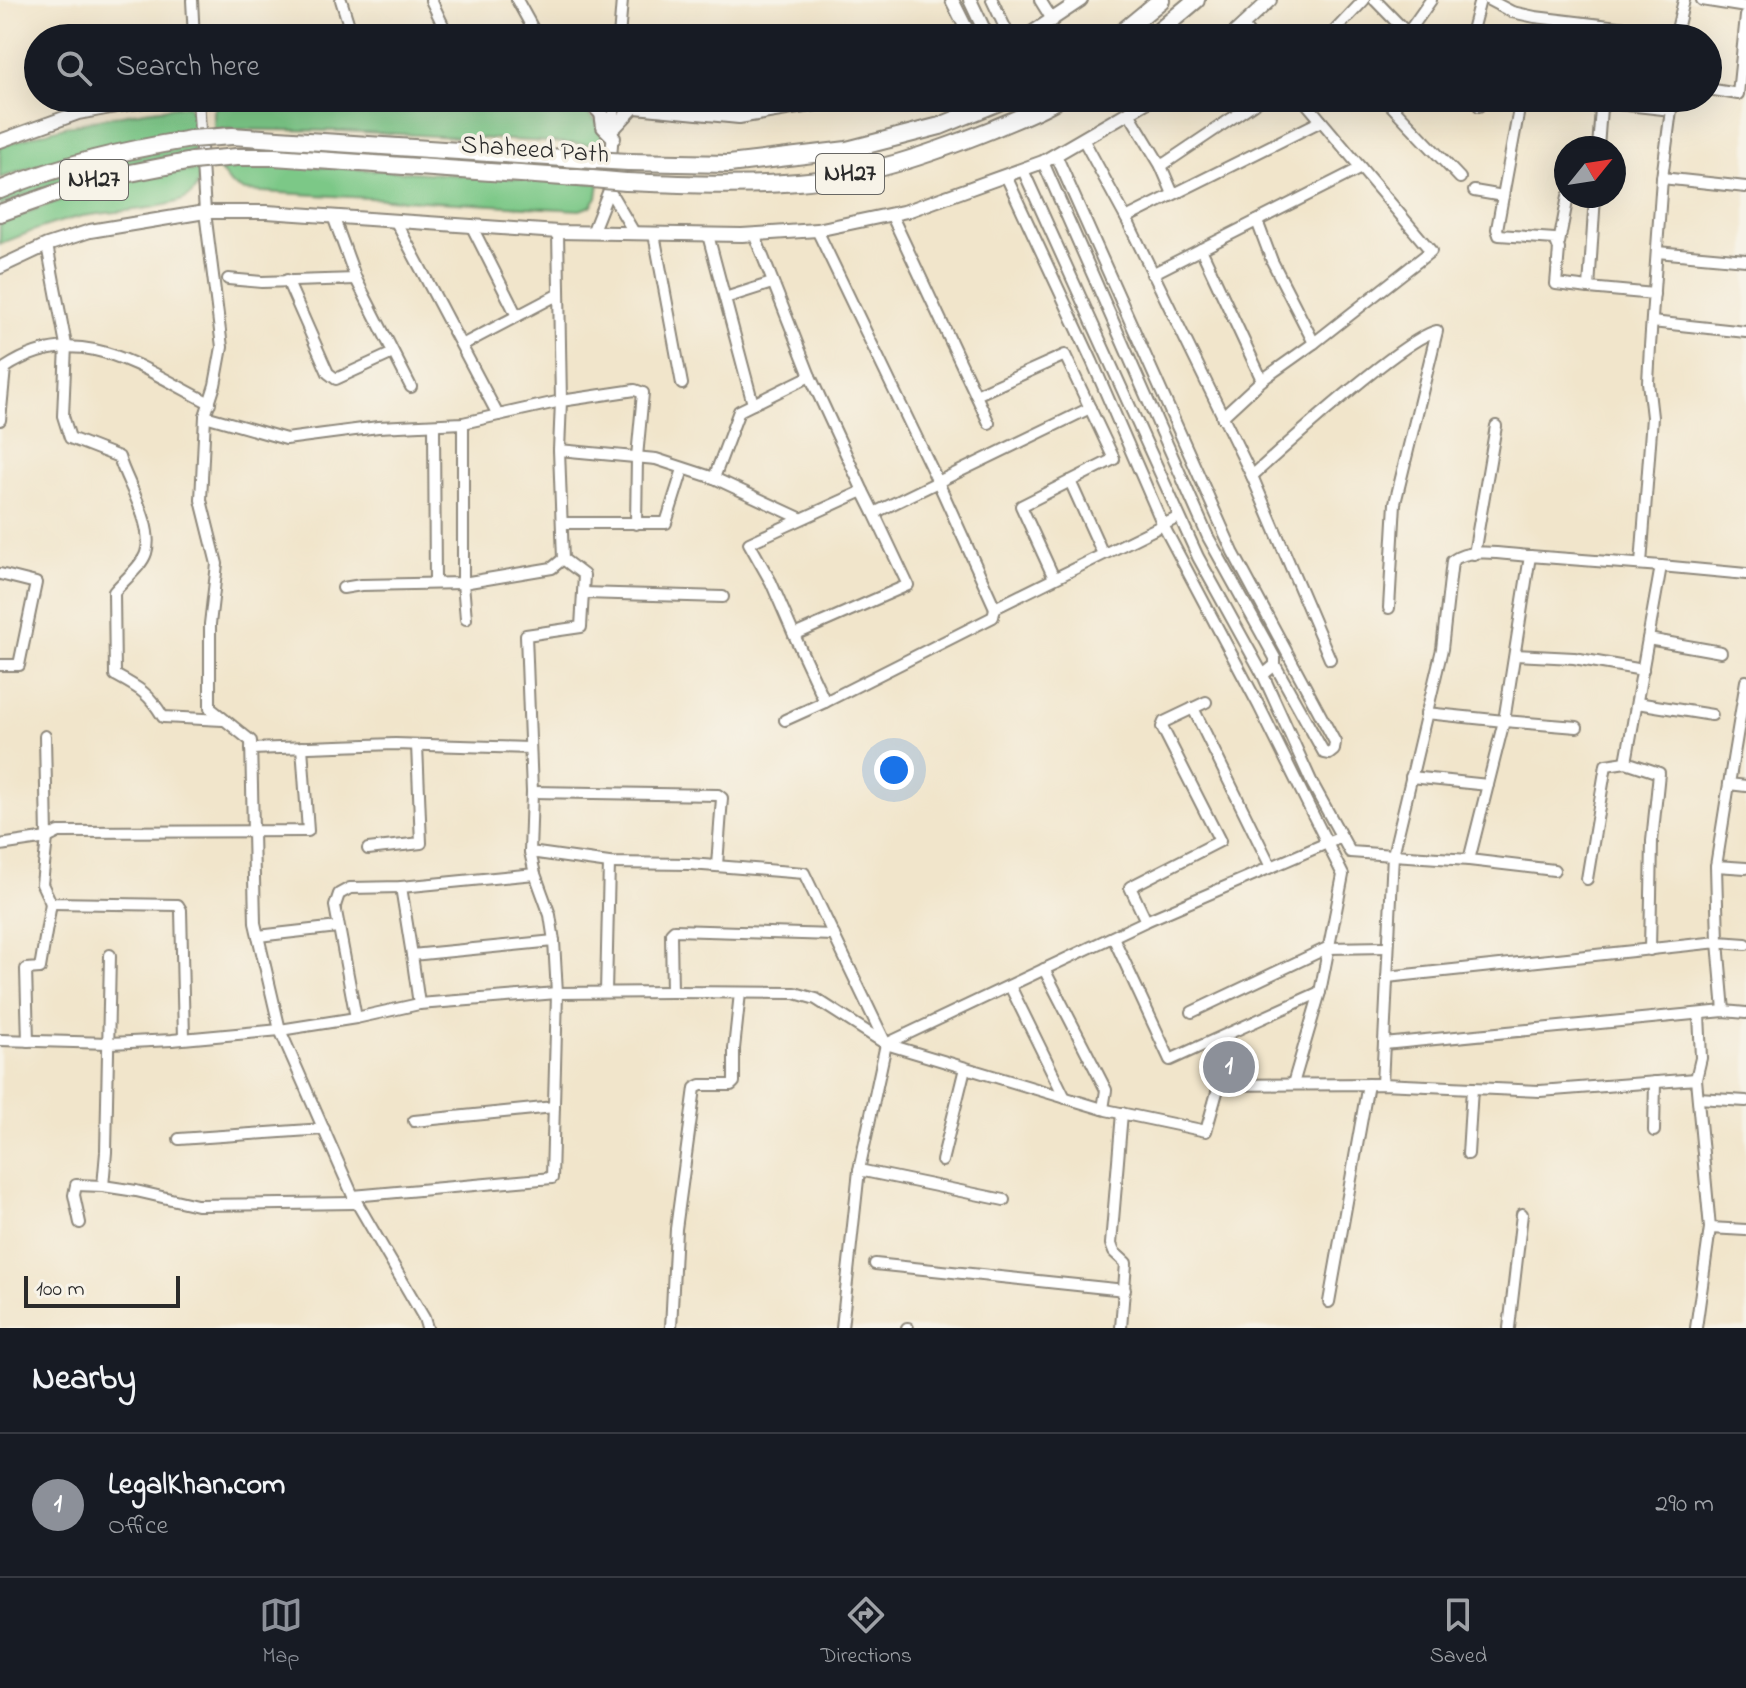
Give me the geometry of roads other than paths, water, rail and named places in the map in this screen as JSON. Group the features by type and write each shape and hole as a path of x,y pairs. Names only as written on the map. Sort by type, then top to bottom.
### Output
{"highway":[{"path":"1132,24 1161,0"},
{"path":"1168,24 1196,0"},
{"name":"Shaheed Path","path":"0,190 39,173 88,159 191,139 232,136 628,162 729,164 847,150 940,126 974,112"},
{"name":"Shaheed Path","path":"0,213 94,180 192,161 237,157 626,182 729,185 800,182 870,170 947,147 1033,112"}],"street":[{"path":"192,0 193,24"},
{"path":"341,0 349,24"},
{"path":"431,0 442,24"},
{"path":"517,0 530,24"},
{"path":"620,24 622,0"},
{"path":"952,0 964,24"},
{"path":"970,0 981,24"},
{"path":"992,0 1003,24"},
{"path":"1040,0 1053,21"},
{"path":"1048,24 1081,0"},
{"path":"1245,24 1270,0"},
{"path":"1341,24 1364,0"},
{"path":"1375,0 1398,24"},
{"path":"1417,24 1431,0"},
{"path":"1474,24 1480,0"},
{"path":"1489,0 1512,12 1587,24"},
{"path":"1679,24 1684,0"},
{"path":"1702,0 1746,7"},
{"path":"1722,91 1742,94 1746,16"},
{"path":"0,141 84,112"},
{"path":"199,112 205,212 222,347 205,416 201,500 217,564 210,624 210,708 251,741 255,923 280,1030 354,1200 427,1328"},
{"path":"598,112 614,132"},
{"path":"592,233 609,190 615,112"},
{"path":"614,132 630,112"},
{"path":"686,112 739,117 769,112"},
{"path":"1161,166 1241,112"},
{"path":"1222,417 1262,380 1431,251 1314,112"},
{"path":"1397,112 1460,178"},
{"path":"1518,112 1497,229 1499,235 1555,239 1559,243"},
{"path":"1599,136 1601,112"},
{"path":"1641,564 1652,417 1648,382 1662,178 1671,112"},
{"path":"0,267 47,245 90,231 205,212 333,216 592,233 708,235 817,230 891,214 1023,170 1043,162 1129,113 1161,166 1173,194"},
{"path":"1126,218 1321,121"},
{"path":"1083,139 1126,218 1252,476 1330,659"},
{"path":"1043,162 1208,537 1324,753 1329,754 1334,750 1335,742 1233,552 1056,155"},
{"path":"1152,274 1361,168"},
{"path":"1023,170 1198,557 1263,675 1312,783 1350,852 1469,860 1554,870"},
{"path":"1006,176 1092,361 1163,525 1259,706 1343,875 1320,992 1293,1084"},
{"path":"1662,178 1746,187"},
{"path":"609,190 635,234"},
{"path":"1474,191 1503,196"},
{"path":"1566,208 1556,284 1654,294"},
{"path":"1589,288 1594,208"},
{"path":"891,214 989,423"},
{"path":"333,216 356,279 411,387"},
{"path":"395,220 498,415"},
{"path":"1257,221 1272,261 1314,343"},
{"path":"471,225 517,316"},
{"path":"785,720 993,617 995,608 817,230"},
{"path":"558,232 563,559"},
{"path":"654,234 682,384"},
{"path":"754,234 810,376 908,585 794,635"},
{"path":"708,235 753,404"},
{"path":"47,245 66,345 64,425 70,438 119,457 123,472 140,504 147,540 146,554 114,592 115,675 131,682 153,700 163,717 224,720"},
{"path":"1201,249 1262,380"},
{"path":"1657,252 1746,260"},
{"path":"228,279 262,282 356,279"},
{"path":"287,280 328,373 336,379 393,353"},
{"path":"725,298 772,283"},
{"path":"462,345 559,294"},
{"path":"1652,322 1746,332"},
{"path":"1252,476 1387,362 1427,333 1437,331 1395,503 1389,608"},
{"path":"0,420 5,368 16,360 66,345 114,355 210,403"},
{"path":"976,395 1065,355 1114,459 1021,506 1054,578"},
{"path":"714,478 739,411 810,376"},
{"path":"205,416 286,439 378,427 463,423 561,401 635,390 643,393 637,457 636,524"},
{"path":"874,513 1090,408"},
{"path":"463,423 463,583 466,619"},
{"path":"434,426 435,583"},
{"path":"1474,554 1496,426"},
{"path":"559,450 656,459 714,478 800,518"},
{"path":"562,523 666,523 683,469"},
{"path":"1070,481 1103,554"},
{"path":"825,702 771,582 749,543 863,491"},
{"path":"995,608 1179,517"},
{"path":"1382,1084 1393,855 1442,649 1452,561 1474,554 1530,556 1746,574"},
{"path":"1469,860 1504,721 1530,556"},
{"path":"343,588 463,583 552,568 563,559"},
{"path":"80,1223 74,1195 76,1185 103,1186 197,1205 354,1200 552,1178 557,993 550,915 530,852 532,792 526,635 581,627 584,575 563,559"},
{"path":"1626,762 1661,566"},
{"path":"0,574 36,583 19,665 0,665"},
{"path":"583,593 723,597"},
{"path":"1648,639 1721,652"},
{"path":"1515,655 1574,658 1643,670"},
{"path":"1263,675 1275,665"},
{"path":"1724,1011 1716,866 1746,681"},
{"path":"1146,921 1130,887 1220,841 1162,727 1164,722 1206,702"},
{"path":"1637,703 1712,715"},
{"path":"1193,708 1271,867"},
{"path":"1426,713 1577,727"},
{"path":"28,1041 26,969 40,968 51,903 42,884 47,838 45,736"},
{"path":"251,749 417,745 529,748"},
{"path":"368,849 421,843 417,745"},
{"path":"0,845 47,838 59,832 308,831 302,747"},
{"path":"1587,879 1606,765 1626,762 1659,773 1652,841 1650,950"},
{"path":"1411,777 1488,785"},
{"path":"1729,784 1746,786"},
{"path":"532,792 718,795 722,798 717,865"},
{"path":"886,1044 1146,921 1342,837"},
{"path":"530,852 609,863 717,865 804,873 886,1044 859,1170 842,1328"},
{"path":"606,992 609,863"},
{"path":"1716,866 1746,868"},
{"path":"356,1018 335,906 339,894 350,888 401,887 535,874"},
{"path":"401,887 419,1004"},
{"path":"51,903 178,905 181,910 184,1038"},
{"path":"258,936 338,927"},
{"path":"672,992 671,933 674,930 834,935"},
{"path":"1113,937 1170,1060 1320,992"},
{"path":"412,955 554,941"},
{"path":"1387,977 1718,942 1746,944"},
{"path":"1192,1012 1327,948 1388,947"},
{"path":"103,1186 110,1043 110,955"},
{"path":"1044,969 1106,1090 1103,1109"},
{"path":"1010,986 1065,1098"},
{"path":"0,1040 110,1043 280,1030 419,1004 557,993 795,993 816,999 886,1044 1103,1109 1206,1131 1219,1085 1382,1084 1540,1091 1696,1079"},
{"path":"671,1328 676,1229 695,1088 701,1085 731,1085 734,1082 740,993"},
{"path":"1384,1044 1724,1011 1746,1013"},
{"path":"1696,1328 1710,1228 1696,1079 1701,1058 1699,1014"},
{"path":"942,1161 965,1068"},
{"path":"1654,1131 1655,1082"},
{"path":"1329,1302 1368,1084"},
{"path":"1468,1154 1472,1088"},
{"path":"1698,1098 1746,1101"},
{"path":"414,1121 554,1107"},
{"path":"1121,1328 1126,1263 1114,1252 1111,1244 1122,1113"},
{"path":"179,1139 324,1129"},
{"path":"859,1170 1004,1200"},
{"path":"1509,1328 1522,1214"},
{"path":"1710,1228 1746,1230"},
{"path":"875,1264 1125,1290"}],"place":[{"name":"LegalKhan.com","path":"1229,1067"}]}
